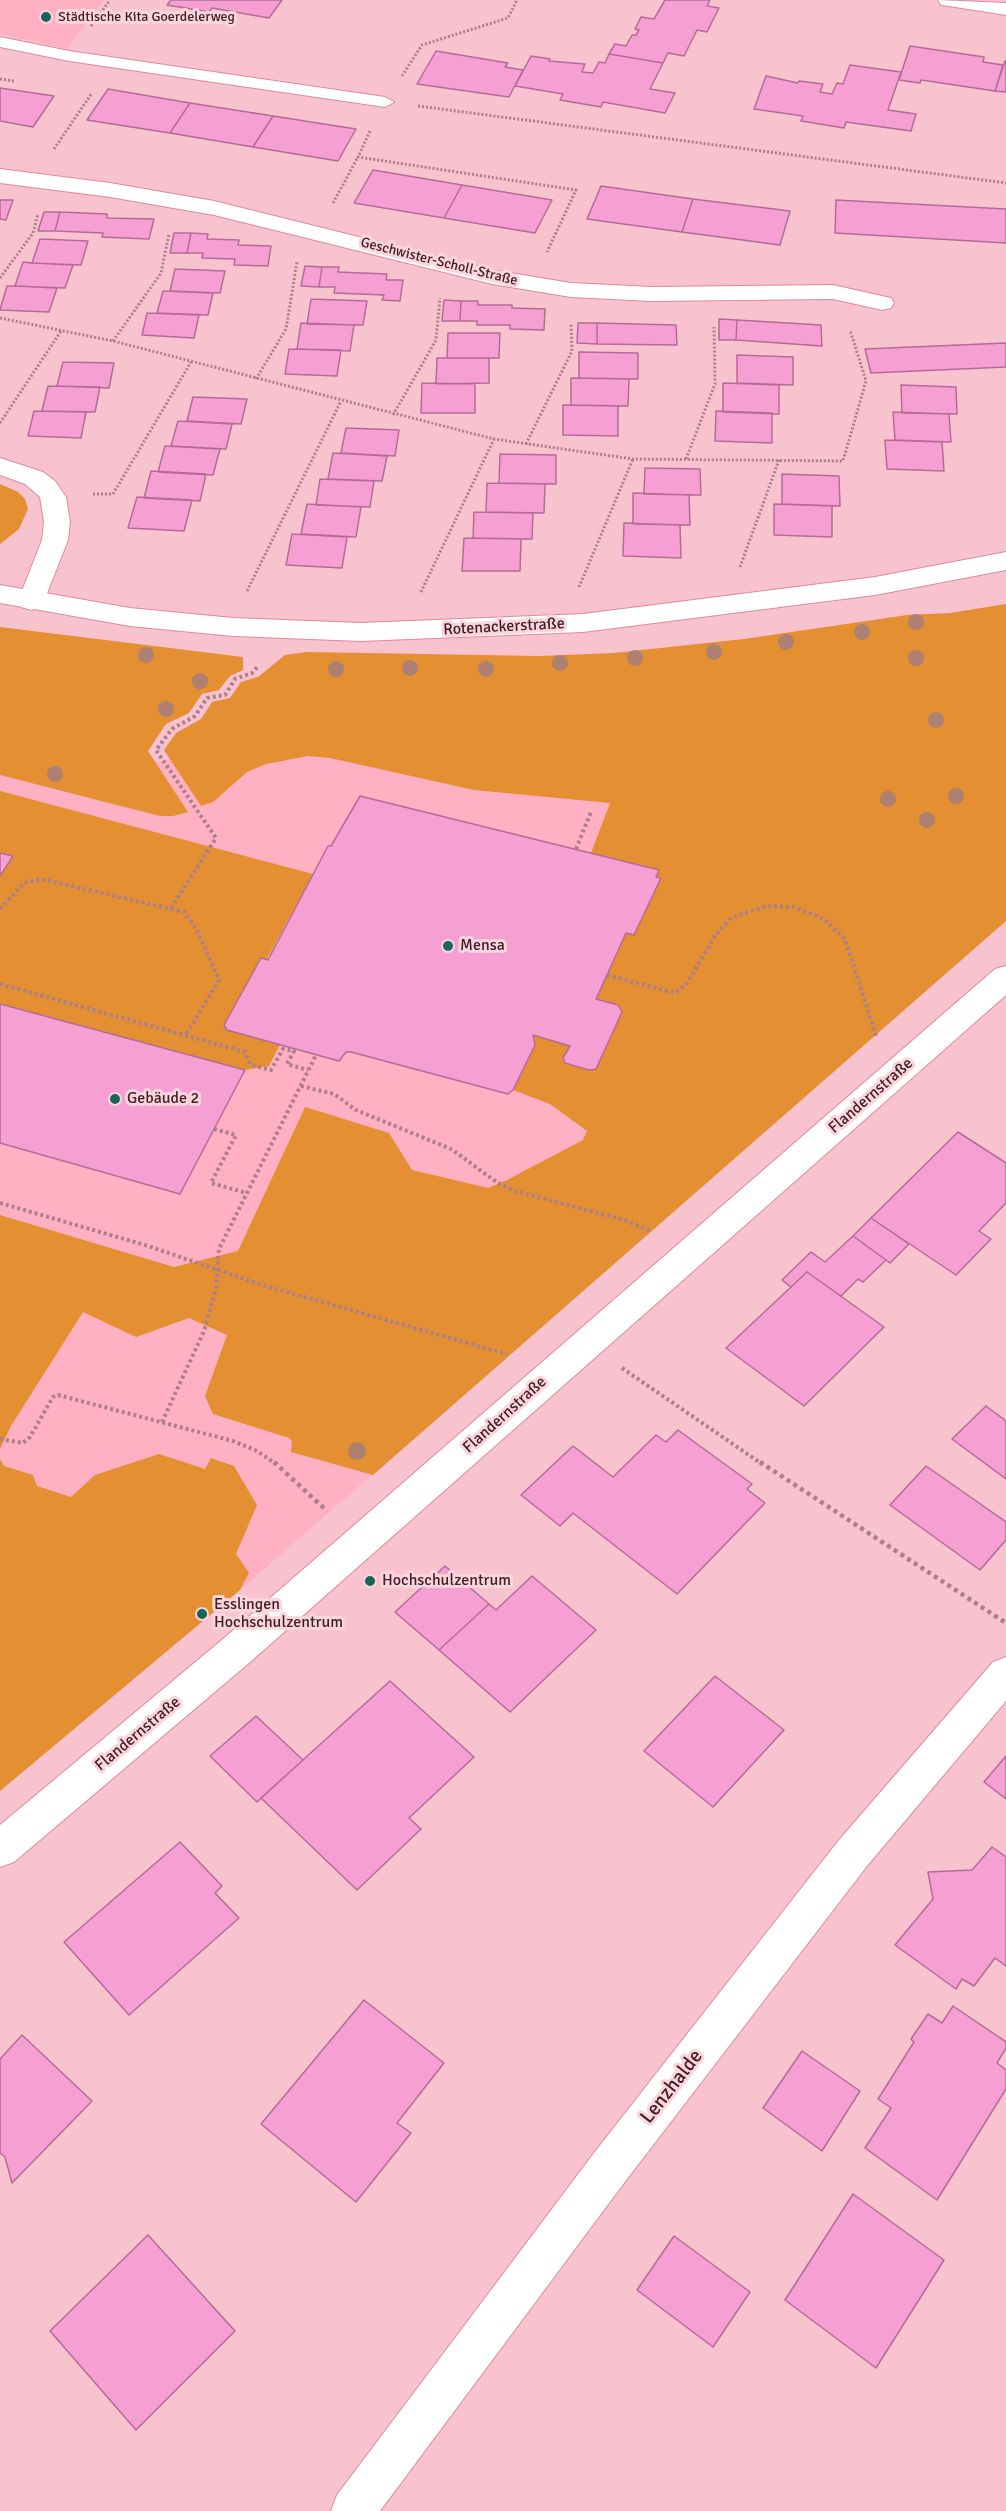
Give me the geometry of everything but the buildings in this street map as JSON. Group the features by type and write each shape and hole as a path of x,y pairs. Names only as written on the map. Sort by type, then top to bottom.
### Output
{"street":[{"path":"949,0 1006,9"},
{"name":"Geschwister-Scholl-Straße","path":"0,176 110,190 214,208 492,277 571,290 651,294 833,292 882,303"},
{"path":"0,466 34,478 46,487 53,497 57,522 55,540 31,601"},
{"name":"Rotenackerstraße","path":"0,594 140,618 274,630 405,632 583,623 851,589 1006,561"},
{"name":"Flandernstraße","path":"0,1849 236,1651 1006,977"},
{"name":"Lenzhalde","path":"353,2511 609,2168 846,1862 1006,1674"}],"lane":[{"path":"0,42 69,56 385,102"}],"path":[{"path":"517,0 508,18 422,45 385,102 1006,183"},
{"path":"0,79 23,82"},
{"path":"50,155 97,87"},
{"path":"81,91 93,93"},
{"path":"330,207 358,158 373,125"},
{"path":"358,158 576,190 544,260"},
{"path":"0,278 33,232 40,209"},
{"path":"113,341 161,273 170,231"},
{"path":"256,379 286,329 297,268"},
{"path":"393,415 436,340 440,293"},
{"path":"0,318 113,341 393,415 494,439 633,459 843,461 866,381 854,340"},
{"path":"526,444 572,351 571,319"},
{"path":"686,459 715,384 714,324"},
{"path":"0,423 61,331"},
{"path":"87,486 91,494 113,494 191,362"},
{"path":"248,591 341,401"},
{"path":"417,602 494,439"},
{"path":"577,594 633,459"},
{"path":"740,568 779,460"},
{"path":"171,908 216,838 156,750 172,729 195,716 207,698 225,694 235,679 252,673 270,651 274,630"},
{"path":"576,849 591,812"},
{"path":"0,909 15,890 24,883 41,879 184,912 196,928 219,980 185,1036"},
{"path":"607,975 675,993 686,985 716,934 731,918 766,906 781,905 810,911 836,927 850,949 880,1049 897,1073"},
{"path":"0,984 245,1052 251,1065 271,1070 283,1049 294,1051 287,1064 308,1070"},
{"path":"162,1422 204,1332 216,1288 219,1249 316,1055"},
{"path":"301,1086 334,1094 356,1110 451,1149 498,1184 639,1225 689,1255"},
{"path":"213,1129 236,1135 211,1183 247,1193"},
{"path":"0,1203 217,1268 262,1285 556,1369 615,1363 739,1449 1006,1623"},
{"path":"0,1439 23,1443 30,1437 53,1397 58,1395 162,1422 257,1451 274,1462 361,1542"}],"shaded area":[{"name":"Städtische Kita Goerdelerweg","path":"0,0 104,0 67,49 0,34"},
{"path":"0,484 18,492 25,499 28,509 19,529 0,544"},
{"path":"1006,604 1006,921 373,1475 291,1452 292,1441 289,1438 213,1414 205,1396 227,1335 189,1318 136,1337 83,1312 11,1426 0,1449 0,1215 174,1267 238,1251 305,1107 389,1133 412,1170 488,1188 507,1180 583,1140 587,1131 550,1104 513,1090 535,1045 533,1035 570,1046 564,1058 565,1063 589,1070 596,1069 622,1012 618,1005 596,999 626,933 661,878 656,877 659,870 591,853 610,803 474,790 330,758 308,756 266,764 247,772 213,802 201,806 164,750 176,733 201,719 212,702 230,698 241,682 258,677 285,655 307,652 539,656 614,653 744,639 907,615 950,613"},
{"path":"0,627 243,657 243,670 230,676 219,690 202,694 189,713 166,724 148,751 188,812 173,816 160,816 0,775"},
{"path":"257,721 1006,771 1006,921 240,1590 0,1791 0,734 132,768 170,759"},
{"path":"0,791 313,874 267,959 261,958 224,1025 227,1030 280,1045 269,1066 245,1070 0,1004 0,876 12,856 0,853"},
{"path":"159,1454 205,1469 211,1458 234,1466 257,1505 236,1554 249,1573 240,1590 0,1791 0,1459 4,1466 33,1475 37,1486 71,1497 95,1475"}],"place":[{"name":"Städtische Kita Goerdelerweg","path":"46,17"},
{"name":"Mensa","path":"448,946"},
{"name":"Gebäude 2","path":"115,1099"},
{"name":"Hochschulzentrum","path":"370,1581"},
{"name":"Esslingen Hochschulzentrum","path":"202,1614"}]}
